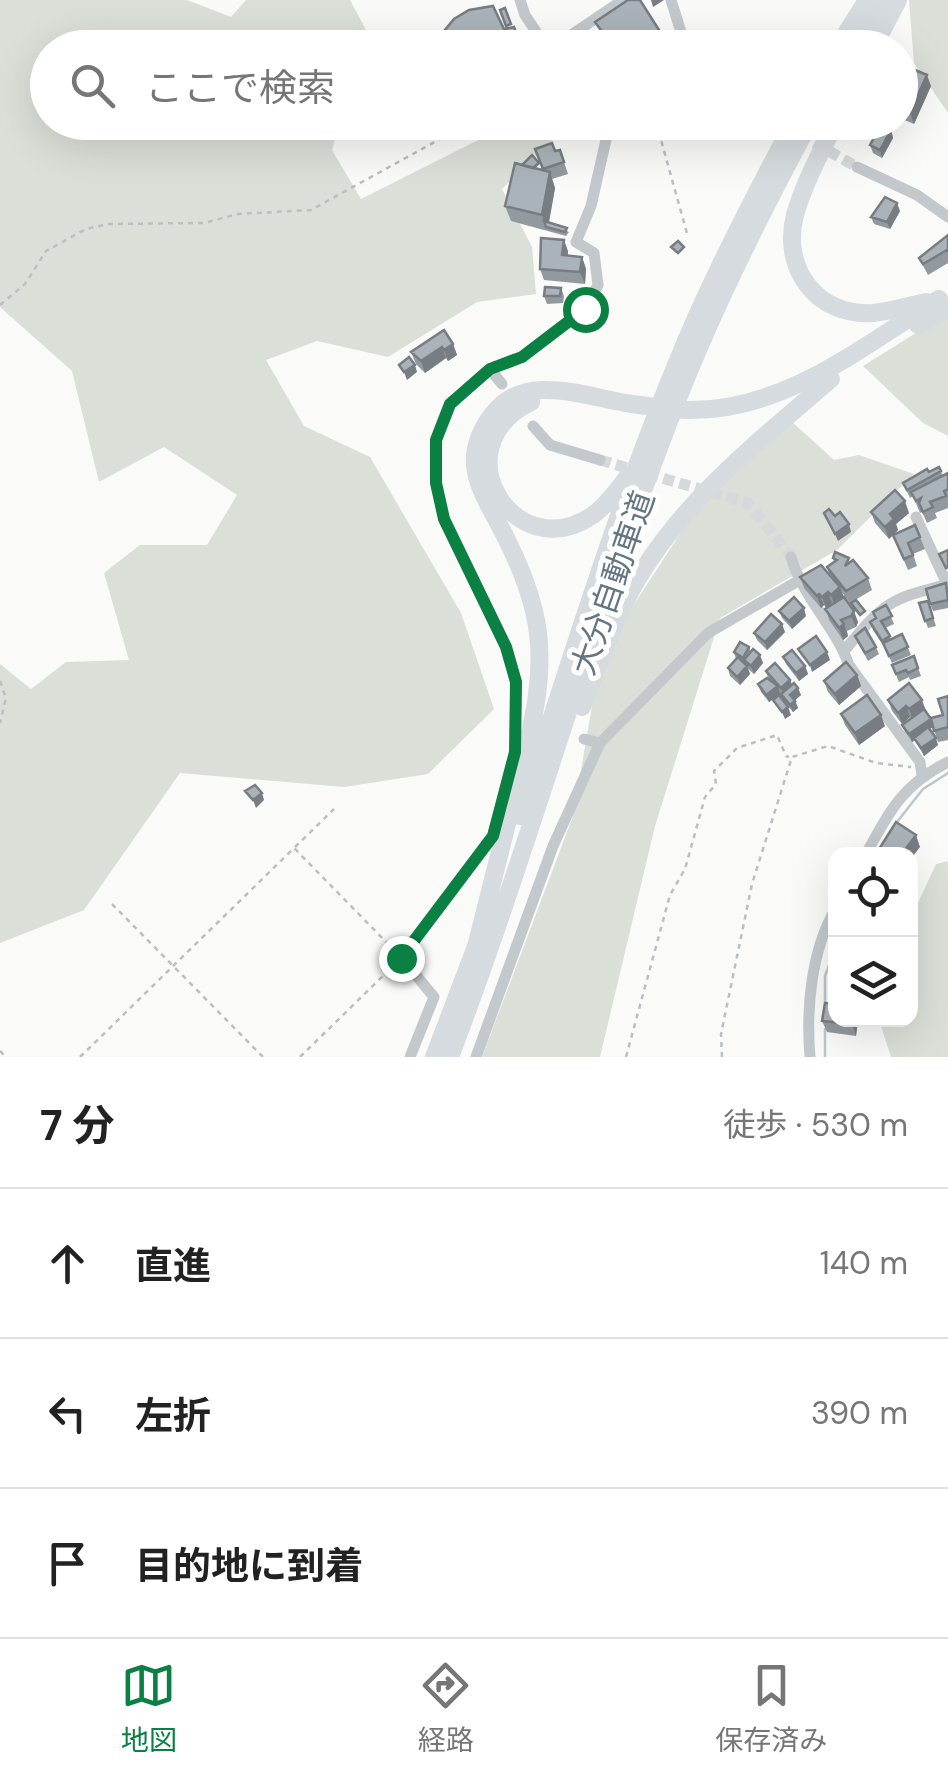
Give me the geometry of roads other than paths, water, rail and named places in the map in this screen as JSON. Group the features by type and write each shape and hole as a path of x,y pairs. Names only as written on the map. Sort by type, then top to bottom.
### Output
{"highway":[{"path":"849,30 867,0"},
{"path":"866,30 885,0"},
{"path":"882,30 898,0"},
{"name":"大分自動車道","path":"450,1057 528,842 659,430 728,249 776,140"},
{"name":"大分自動車道","path":"672,395 801,140"},
{"path":"828,140 794,216 794,266 818,297 846,310 870,313 945,301"},
{"path":"528,842 623,606 645,568 696,500 748,449 831,379 945,301"},
{"path":"474,951 532,728 540,682 536,614 476,475 475,452 493,412 513,396 544,389 686,410 767,398 828,369 945,301"},
{"path":"642,458 609,501 592,515 577,523 549,528 527,524 511,514 490,480 488,467 490,440 515,410 531,402 580,400 701,418 775,404 831,379"},
{"name":"大分自動車道","path":"434,1057 474,951 606,554 642,458 659,430"}],"street":[{"path":"520,0 525,16 536,30"},
{"path":"577,30 623,0"},
{"path":"672,0 681,30"},
{"path":"410,1057 434,996 401,958 493,836 521,719 506,647 444,519 436,483 436,440 450,404 490,369 522,357 585,309 598,285 594,253 576,242 590,206 606,140"},
{"path":"857,167 917,195 948,217"},
{"path":"490,369 502,384"},
{"path":"533,426 550,446 600,460"},
{"path":"844,651 876,613 896,598 947,584 916,517"},
{"path":"791,557 798,582 922,771"},
{"path":"476,1057 552,846 600,744 708,632 798,582"},
{"path":"584,738 600,744"},
{"path":"870,847 891,807 922,771 948,762"},
{"path":"810,1057 816,957 828,928"}],"waterway":[{"path":"897,822 923,789 948,773"},
{"path":"825,1006 828,968"},
{"path":"825,1029 825,1057"}],"tunnel":[{"path":"809,140 857,167"},
{"path":"600,460 748,503 791,557"}]}
